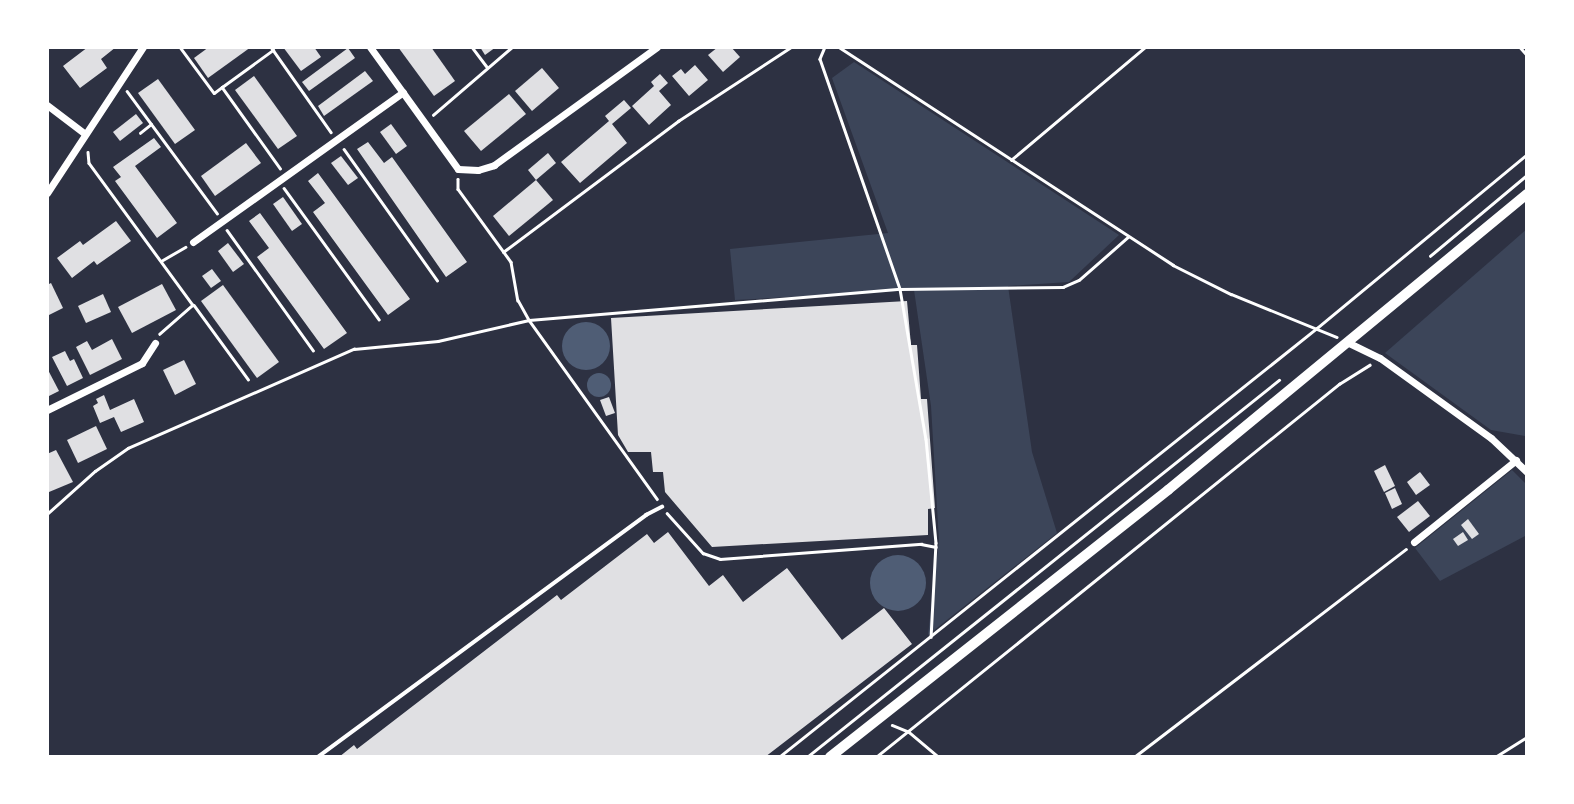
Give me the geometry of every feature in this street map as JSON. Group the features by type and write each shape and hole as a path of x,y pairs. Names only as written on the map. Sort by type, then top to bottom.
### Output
{"main road":[{"path":"830,757 1349,342 1527,194"}],"street":[{"path":"47,193 143,47"},
{"path":"370,47 458,169 478,170 494,165 657,47"},
{"path":"193,242 403,92"},
{"path":"47,105 85,134"},
{"path":"1349,342 1380,358 1516,460 1527,472"},
{"path":"47,410 142,363 155,343"},
{"path":"1414,542 1516,460"}],"lane":[{"path":"318,757 646,515 662,507"}],"path":[{"path":"180,47 214,93 272,49 438,280"},
{"path":"472,47 488,68"},
{"path":"425,122 512,47"},
{"path":"503,252 678,121 791,47"},
{"path":"825,47 820,59 900,289 926,439 936,548 931,637"},
{"path":"839,47 1128,237 1206,283 1349,342"},
{"path":"1011,160 1145,47"},
{"path":"1520,47 1527,55"},
{"path":"119,80 223,221 313,350"},
{"path":"222,87 379,319"},
{"path":"309,102 316,98"},
{"path":"140,132 151,124"},
{"path":"85,134 89,163 248,379"},
{"path":"779,757 1317,328 1527,154"},
{"path":"458,169 458,189 511,262 518,300 529,320 662,507 703,553 720,559 921,544 936,548"},
{"path":"1420,264 1527,175"},
{"path":"47,514 94,471 128,448 354,349 438,341 529,320 900,289 1063,287 1079,280 1128,237"},
{"path":"161,261 193,242"},
{"path":"155,343 163,328 193,305"},
{"path":"1324,345 1335,336"},
{"path":"876,757 1339,384 1380,358"},
{"path":"807,757 1281,379"},
{"path":"1134,757 1414,542"},
{"path":"879,719 909,732 939,757"},
{"path":"1495,757 1527,737"}],"shaded area":[{"path":"854,62 1119,235 1069,282 1008,286 1032,452 1057,533 928,635 939,541 931,406 914,290 735,300 730,249 888,233 832,78"},
{"path":"1527,229 1525,436 1491,430 1385,353"},
{"path":"586,322 603,329 610,346 603,363 586,370 569,363 562,346 569,329"},
{"path":"599,373 608,376 611,385 608,394 599,397 590,394 587,385 590,376"},
{"path":"1512,470 1527,485 1527,535 1440,581 1415,548"},
{"path":"892,555 904,555 918,563 926,577 924,594 918,603 904,611 892,611 875,599 870,589 870,577 882,560"}],"building":[{"path":"88,47 116,47 101,59 107,68 80,88 63,66"},
{"path":"209,47 251,47 208,78 194,58"},
{"path":"283,47 314,47 321,57 301,71"},
{"path":"398,47 431,47 455,81 434,96"},
{"path":"480,47 496,47 485,55"},
{"path":"718,47 731,47 740,57 723,72 708,55"},
{"path":"348,48 355,58 309,91 302,82"},
{"path":"695,65 708,80 689,96 672,76 681,69 685,74"},
{"path":"542,68 559,88 532,111 515,91"},
{"path":"365,71 373,81 324,116 318,106"},
{"path":"660,74 668,83 659,91 671,105 649,125 632,106 654,86 651,82"},
{"path":"254,76 297,136 278,149 235,90"},
{"path":"158,79 195,130 175,144 138,93"},
{"path":"509,94 526,114 481,151 464,131"},
{"path":"624,100 631,108 612,124 627,143 580,183 561,162 609,121 605,116"},
{"path":"136,114 143,123 120,141 113,132"},
{"path":"391,124 407,146 396,154 380,132"},
{"path":"154,138 161,147 135,166 177,223 157,238 115,181 121,177 113,167"},
{"path":"368,142 384,163 392,157 467,262 446,277 357,149"},
{"path":"246,143 261,163 215,196 201,176"},
{"path":"548,153 556,163 536,180 528,170"},
{"path":"341,156 358,178 348,185 331,163"},
{"path":"318,173 410,299 388,315 313,212 325,203 308,181"},
{"path":"536,180 553,200 509,236 493,216"},
{"path":"283,197 302,224 292,231 273,204"},
{"path":"260,213 347,333 324,349 257,257 269,248 249,221"},
{"path":"116,221 131,241 97,265 94,261 72,278 57,258 80,241 83,245"},
{"path":"228,243 244,264 233,272 218,251"},
{"path":"212,269 221,281 211,288 202,276"},
{"path":"51,283 63,308 47,316 47,285"},
{"path":"162,284 176,310 132,333 118,307"},
{"path":"223,285 279,362 257,378 201,301"},
{"path":"103,294 111,312 86,323 78,306"},
{"path":"907,301 911,345 917,345 921,399 927,399 935,508 928,509 928,535 712,547 665,492 663,472 653,472 651,452 628,452 618,435 611,318"},
{"path":"112,339 122,359 90,375 76,347 87,341 92,350"},
{"path":"65,351 70,361 74,359 83,378 67,386 52,357"},
{"path":"184,360 196,384 175,395 163,370"},
{"path":"47,368 59,391 47,397"},
{"path":"104,395 110,410 134,399 144,422 121,432 114,417 100,423 93,406 98,403 96,399"},
{"path":"609,397 615,413 606,416 600,400"},
{"path":"96,426 107,449 78,463 67,440"},
{"path":"56,450 73,482 49,492 47,454"},
{"path":"1385,465 1395,486 1384,492 1374,471"},
{"path":"1420,472 1430,485 1416,495 1407,482"},
{"path":"1395,488 1402,504 1392,509 1385,493"},
{"path":"1418,501 1430,516 1409,532 1397,517"},
{"path":"1468,519 1479,534 1472,539 1461,525"},
{"path":"668,532 709,586 723,575 743,602 787,568 842,640 884,608 912,644 765,757 339,757 354,745 357,749 557,595 561,600 647,534 654,543"},
{"path":"1463,532 1468,540 1458,546 1453,539"}]}
